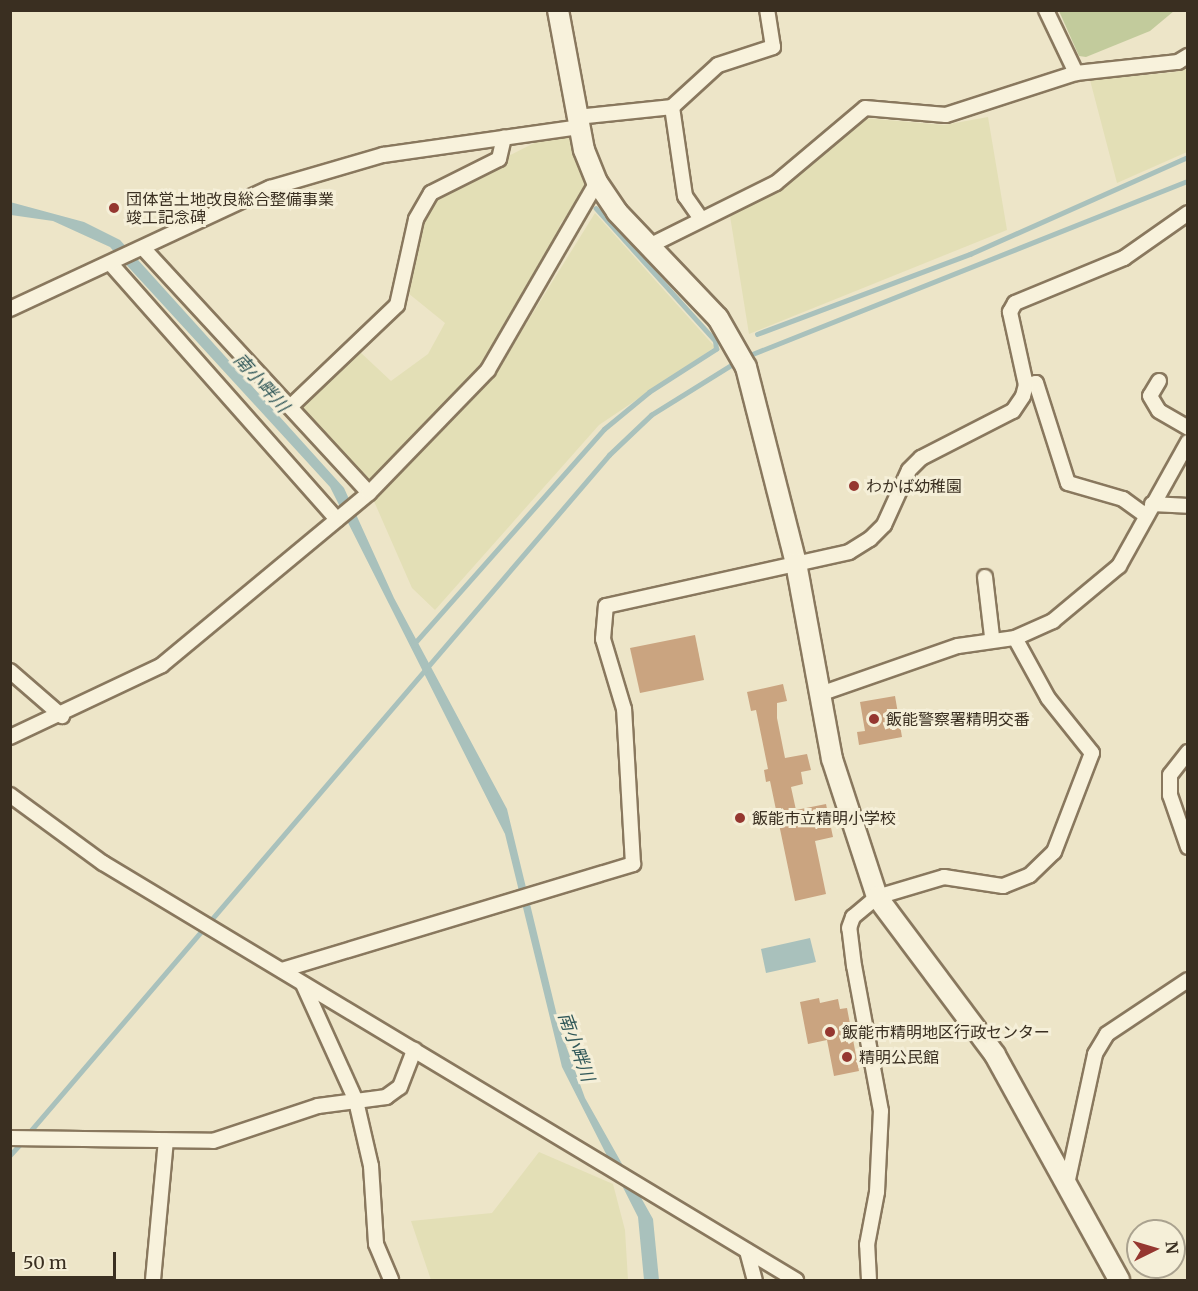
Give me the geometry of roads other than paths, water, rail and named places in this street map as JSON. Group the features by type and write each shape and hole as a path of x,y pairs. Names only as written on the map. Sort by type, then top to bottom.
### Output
{"street":[{"path":"558,10 578,122 597,182 649,246 735,343 796,563 838,780 877,897 995,1055 1119,1281"},
{"path":"10,309 270,188 383,155 504,138 578,122 672,106 718,65 773,46 767,10"},
{"path":"1046,10 1076,73"},
{"path":"649,246 776,183 865,108 946,115 1076,73 1178,62 1188,56"},
{"path":"672,106 685,196 701,219"},
{"path":"290,407 397,305 416,219 431,193 499,159 504,138"},
{"path":"10,737 62,716 162,665 365,497 488,370 597,182"},
{"path":"282,970 633,864 624,709 603,639 606,606 849,552 870,539 884,525 909,470 921,458 1013,411 1026,385 1011,322 1015,303 1124,258 1188,213"},
{"path":"141,249 290,407 365,497"},
{"path":"113,263 339,517"},
{"path":"1160,381 1150,396 1159,411 1188,428"},
{"path":"1026,385 1036,383 1068,483 1123,499 1149,510 1188,506"},
{"path":"820,694 992,637 1015,638 1053,621 1119,566 1188,442"},
{"path":"985,577 992,637"},
{"path":"869,1281 867,1245 877,1192 881,1111 849,928 877,897 944,877 1003,885 1030,875 1054,852 1092,753 1048,698 1015,638"},
{"path":"10,671 62,716"},
{"path":"1188,752 1170,775 1170,795 1188,847"},
{"path":"10,795 103,863 796,1281"},
{"path":"1067,1184 1095,1054 1107,1035 1188,980"},
{"path":"303,984 356,1101 371,1167 376,1244 390,1281"},
{"path":"15,1138 213,1141 318,1106 386,1097 400,1087 414,1050"},
{"path":"153,1281 166,1141"},
{"path":"747,1251 756,1281"}],"water":[{"path":"10,202 84,222 120,240 344,488 394,598 507,809 561,1032 585,1098 653,1219 659,1280 644,1280 638,1217 562,1067 505,834 330,487 110,247 53,221 11,215"},
{"path":"810,938 816,962 766,973 761,949"}],"waterway":[{"path":"757,334 970,254 1188,157"},
{"path":"750,355 1185,182"},
{"path":"413,645 604,429 649,392 716,349 715,341 596,209"},
{"path":"27,1135 609,455 651,415 733,364"},
{"path":"10,1155 22,1142"}],"place":[{"name":"団体営土地改良総合整備事業 竣工記念碑","path":"114,208"},
{"name":"わかば幼稚園","path":"854,486"},
{"name":"飯能警察署精明交番","path":"874,719"},
{"name":"飯能市立精明小学校","path":"740,818"},
{"name":"飯能市精明地区行政センター","path":"830,1032"},
{"name":"精明公民館","path":"847,1057"}],"water label":[{"name":"南小畔川","path":"261,383"},
{"name":"南小畔川","path":"576,1047"}]}
